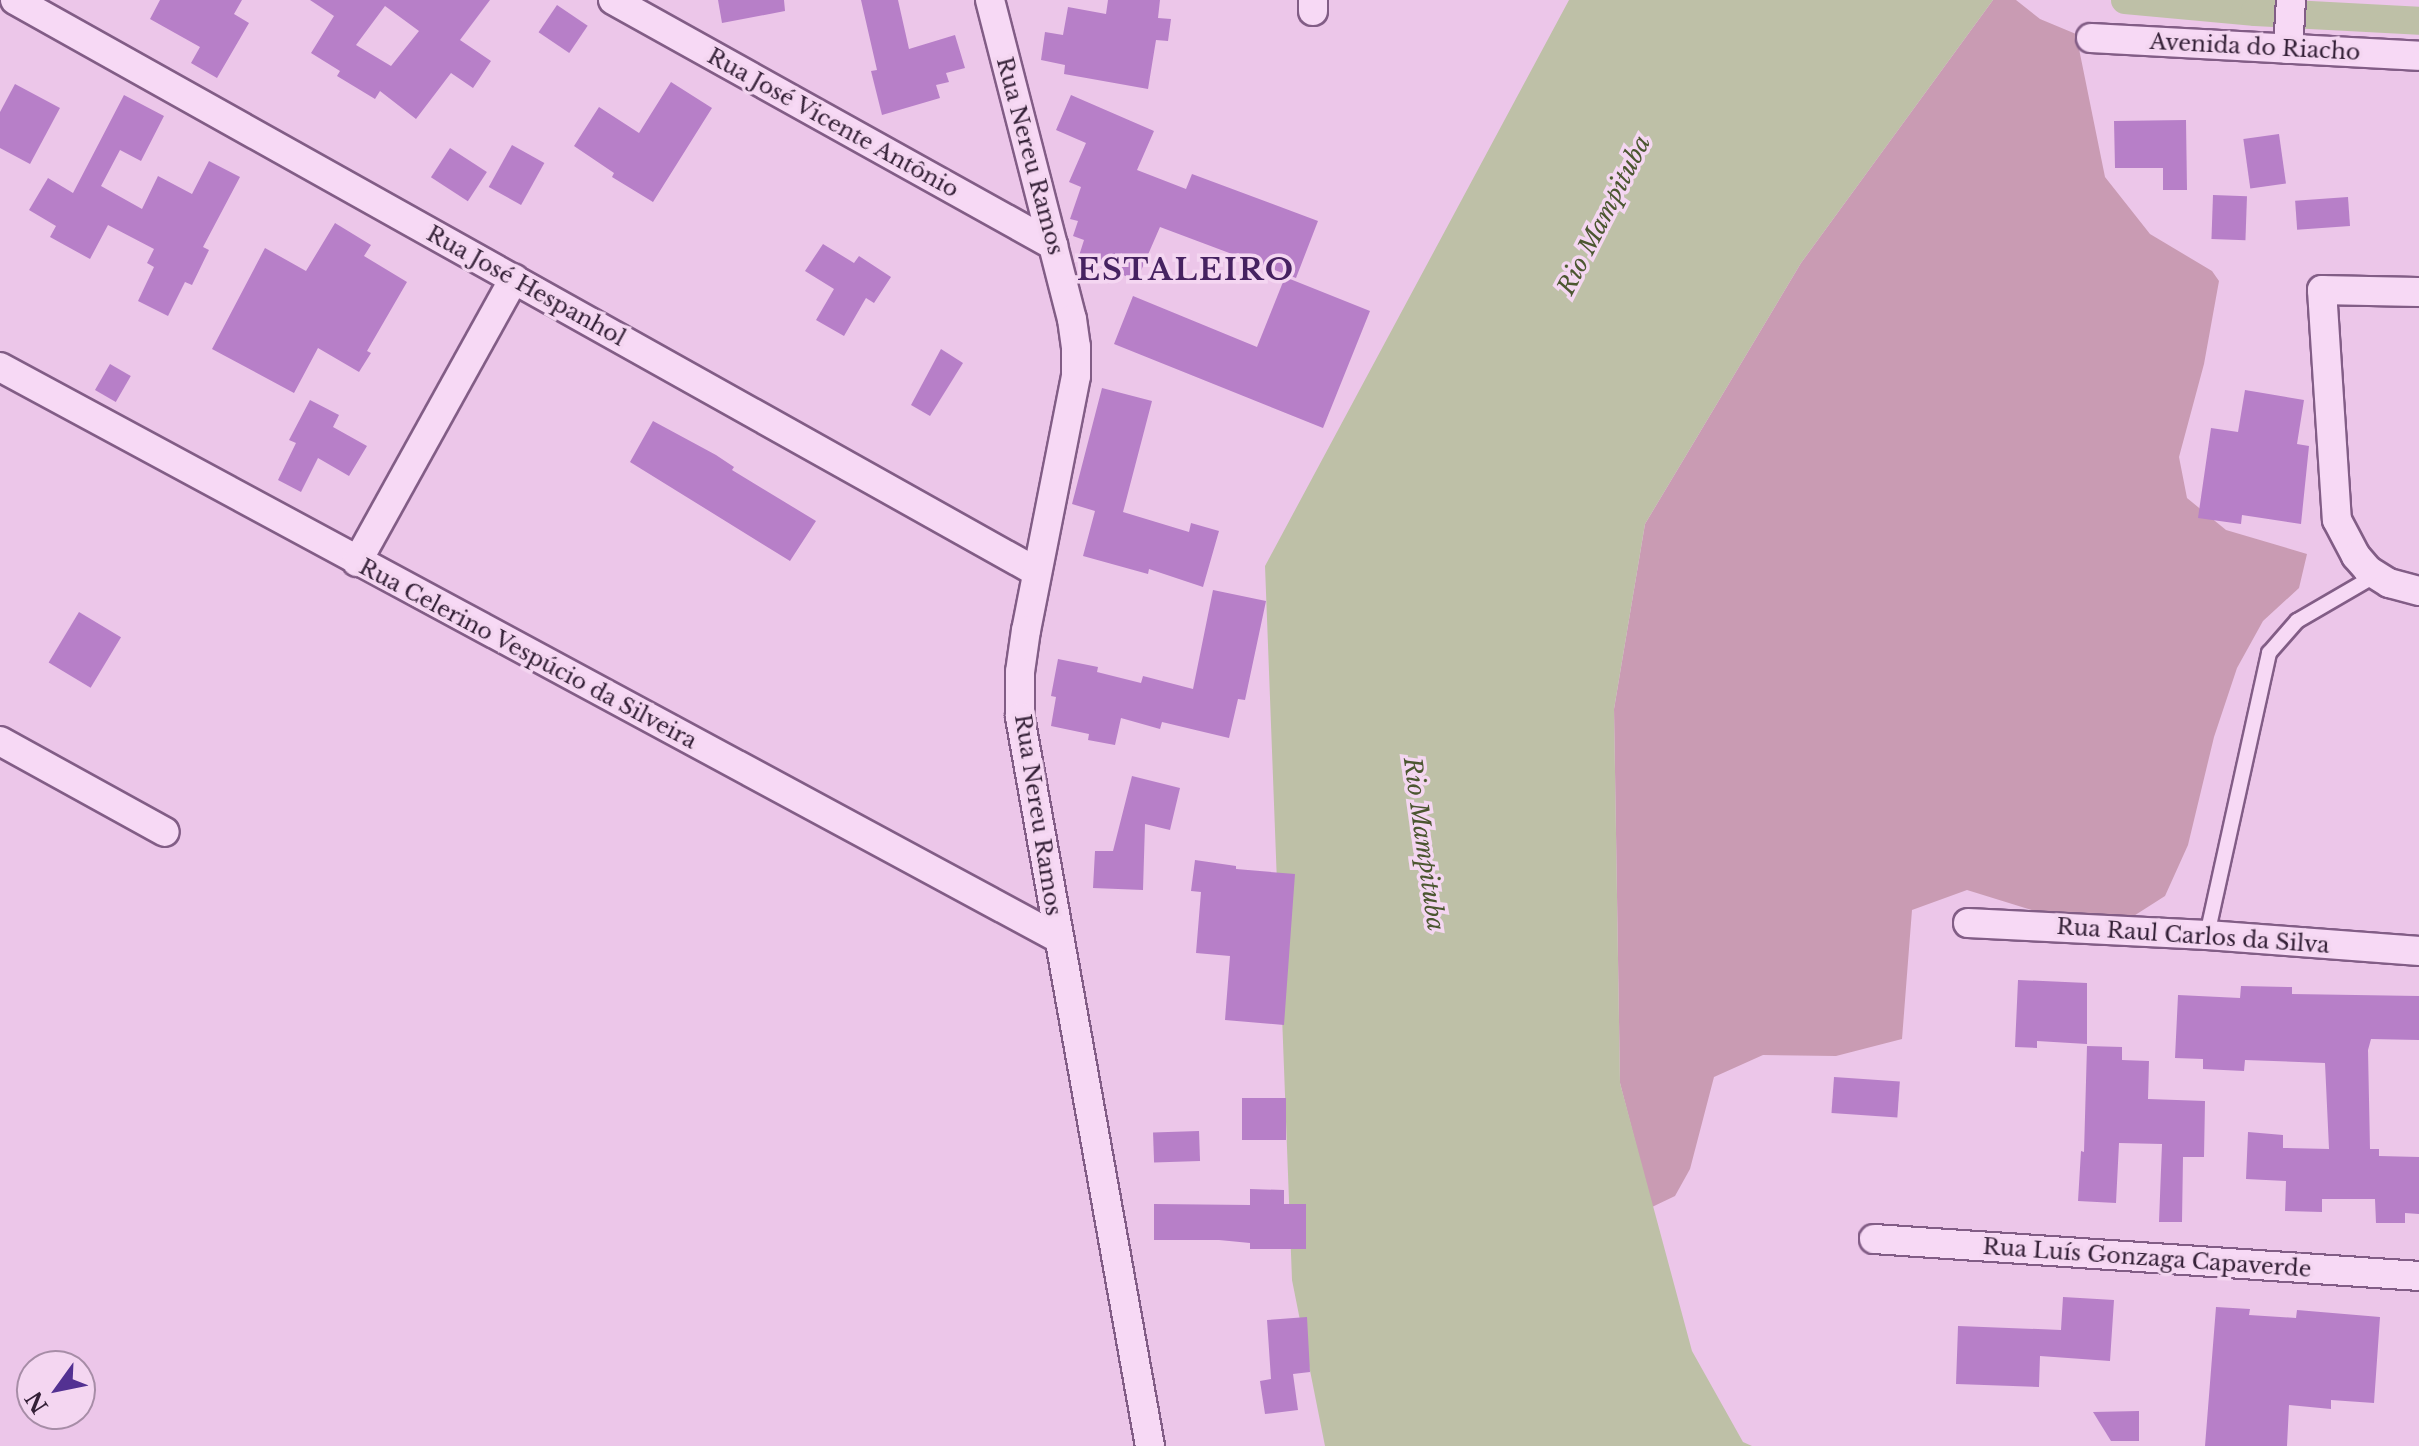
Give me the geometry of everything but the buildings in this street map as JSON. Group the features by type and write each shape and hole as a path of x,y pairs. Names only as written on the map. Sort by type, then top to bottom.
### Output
{"street":[{"name":"Rua José Hespanhol","path":"15,0 1037,572"},
{"name":"Rua José Vicente Antônio","path":"613,0 1053,245"},
{"name":"Rua Nereu Ramos","path":"990,0 1072,319 1076,376 1020,672 1020,717 1150,1446"},
{"path":"2288,49 2291,0"},
{"name":"Avenida do Riacho","path":"2091,38 2419,56"},
{"path":"357,562 514,279"},
{"path":"2419,292 2322,290 2337,520 2356,556 2376,575 2419,591"},
{"name":"Rua Celerino Vespúcio da Silveira","path":"0,367 1058,938"},
{"path":"0,741 165,832"},
{"name":"Rua Raul Carlos da Silva","path":"1968,923 2207,935 2419,951"},
{"name":"Rua Luís Gonzaga Capaverde","path":"1874,1239 2419,1276"}],"lane":[{"path":"2207,935 2269,653 2297,621 2376,575"}],"shaded area":[{"path":"1993,0 2016,0 2040,19 2076,34 2105,177 2150,234 2212,271 2219,281 2204,364 2179,457 2187,498 2226,530 2307,554 2299,588 2263,621 2237,668 2214,737 2188,845 2165,896 2129,919 2038,912 1967,890 1912,910 1902,1039 1836,1056 1763,1055 1714,1077 1690,1169 1675,1196 1652,1207 1620,1083 1614,709 1645,524 1801,263"}],"water":[{"name":"Rio Mampituba","path":"1569,0 1993,0 1801,263 1645,524 1614,709 1620,1083 1692,1351 1743,1442 1752,1446 1325,1446 1292,1280 1265,566"}],"waterway":[{"path":"2125,0 2255,12 2419,21"}],"district":[{"name":"ESTALEIRO","path":"1186,270"}]}
